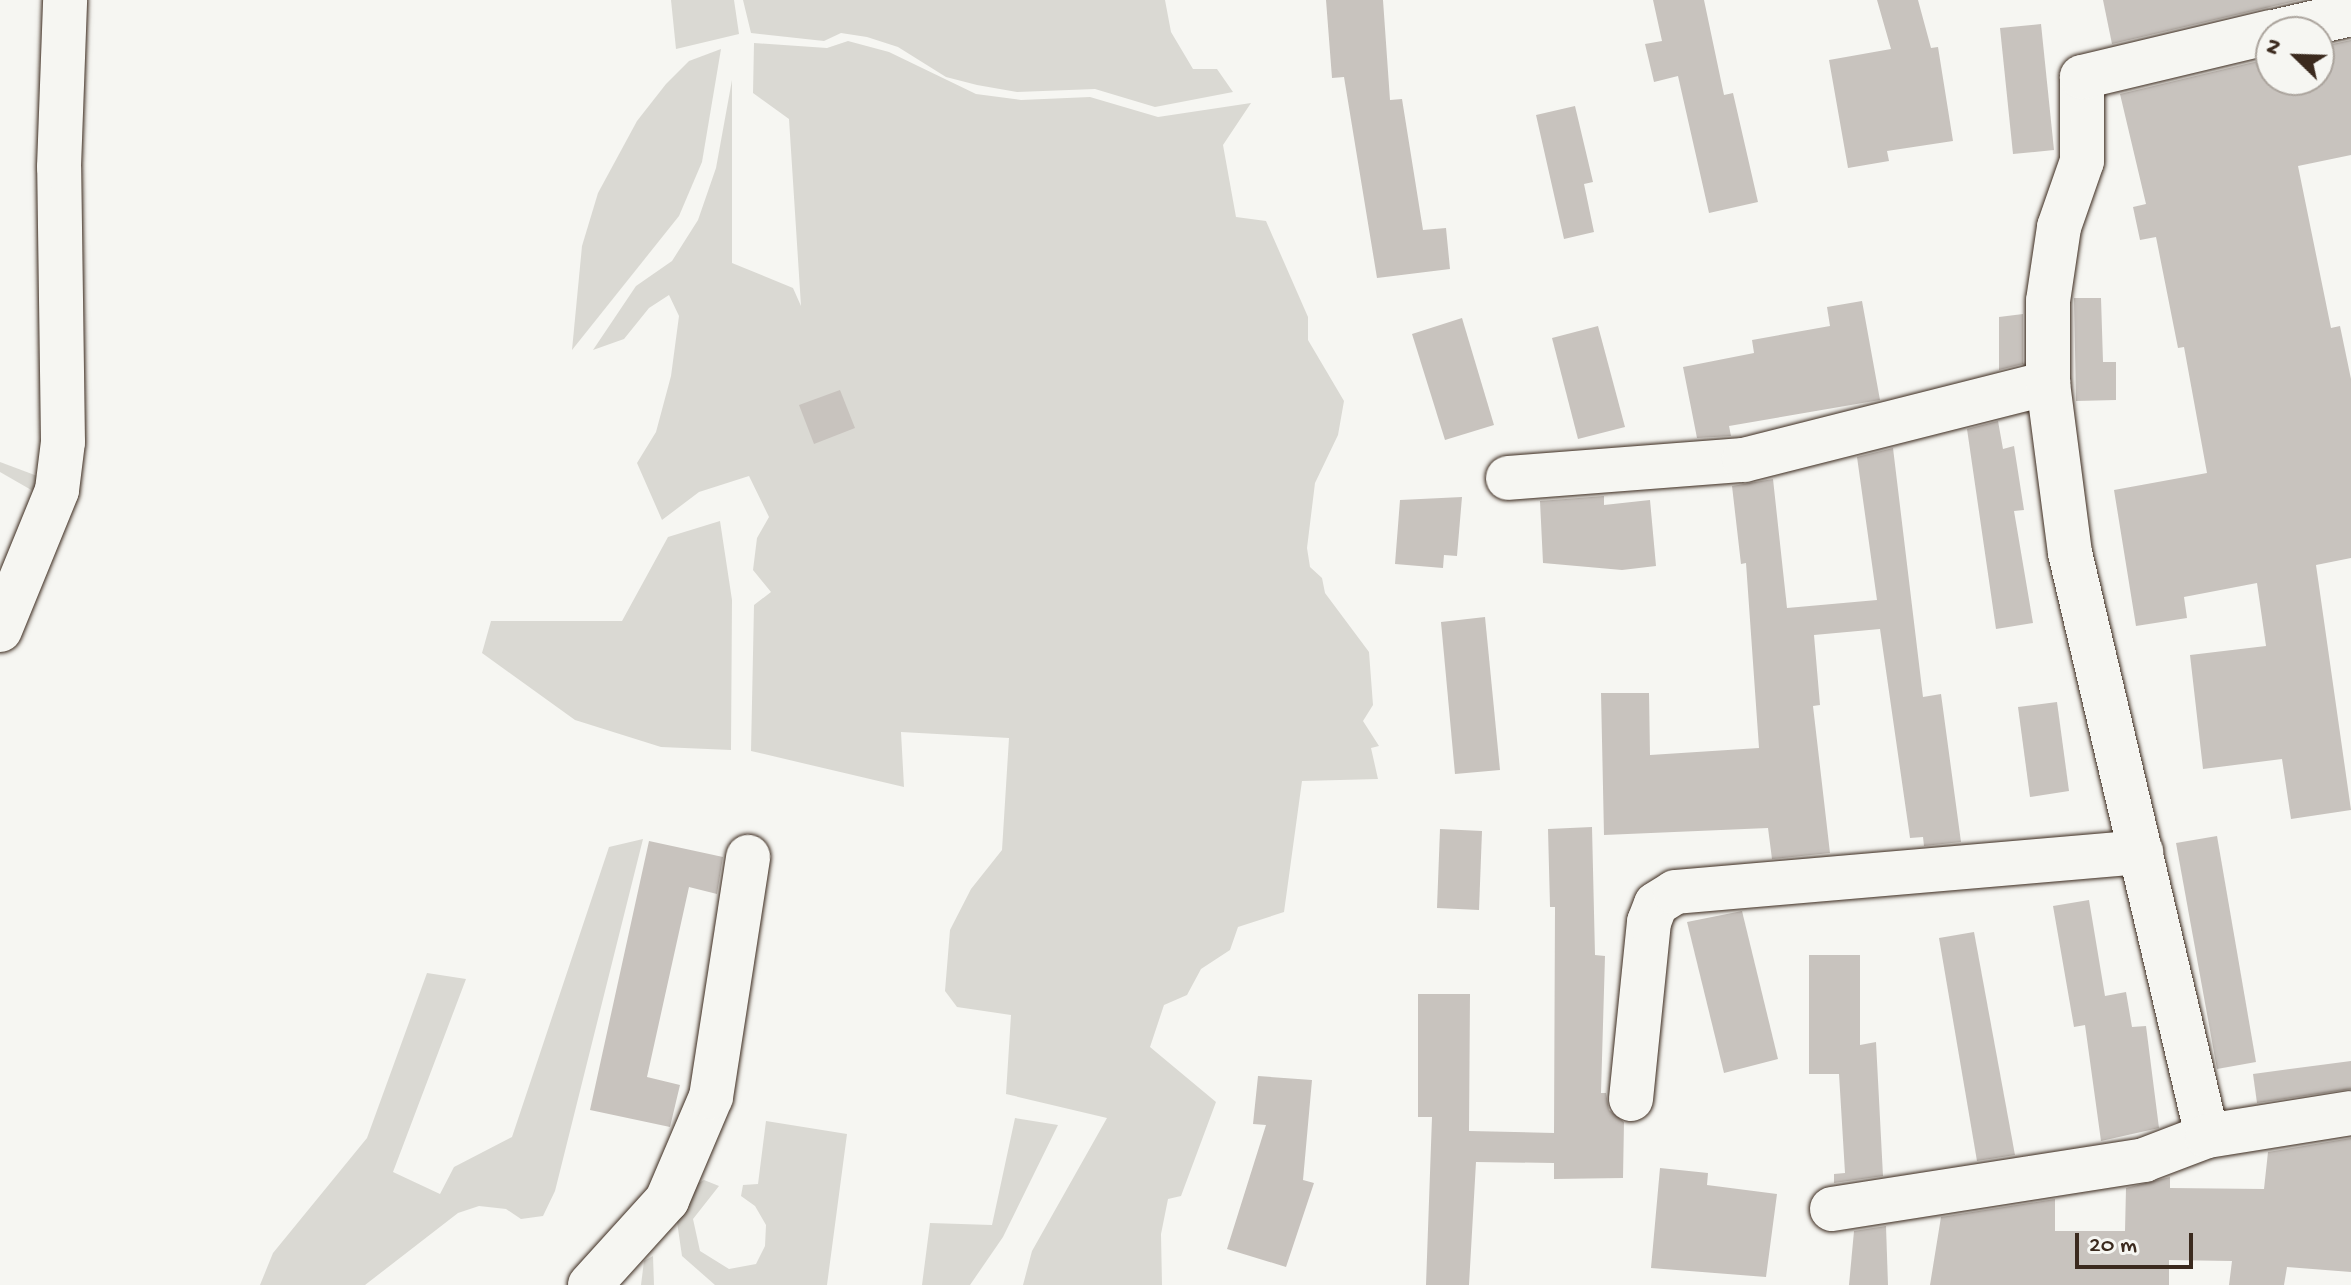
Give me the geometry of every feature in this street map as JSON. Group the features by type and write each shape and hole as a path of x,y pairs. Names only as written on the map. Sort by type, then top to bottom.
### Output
{"street":[{"path":"0,630 57,490 63,442 59,167 65,0"},
{"path":"2207,1136 2070,553 2048,383 2048,301 2059,227 2082,161 2082,77 2255,36"},
{"path":"1508,478 1744,460 2048,383"},
{"path":"1631,1099 1649,922 1656,904 1675,892 2141,852"},
{"path":"590,1285 667,1200 711,1097 748,857"},
{"path":"1832,1209 2144,1160 2207,1136 2351,1113"}],"shaded area":[{"path":"671,0 734,0 739,34 676,49"},
{"path":"743,0 1165,0 1171,32 1193,69 1217,69 1233,92 1155,107 1095,89 1017,92 977,85 946,77 898,47 867,37 841,33 824,41 751,33"},
{"path":"848,41 889,52 976,94 1021,100 1090,97 1158,117 1251,103 1223,145 1236,217 1266,221 1308,317 1308,340 1344,401 1338,435 1315,483 1307,548 1310,567 1322,578 1325,593 1369,652 1373,705 1363,721 1379,746 1371,748 1378,779 1302,781 1284,912 1238,927 1230,950 1201,969 1187,995 1164,1005 1150,1047 1216,1102 1181,1196 1168,1199 1161,1234 1162,1285 1023,1285 1032,1251 1107,1118 1006,1094 1011,1015 957,1007 945,991 950,930 971,889 1002,850 1009,738 901,732 904,787 751,751 754,605 771,592 753,570 757,538 769,517 749,476 699,492 662,520 637,463 656,432 671,376 679,316 669,295 649,308 624,339 593,350 636,286 672,261 698,220 716,168 732,80 732,263 793,288 801,306 789,119 753,93 754,43 827,48"},
{"path":"721,49 702,162 679,216 572,350 582,246 598,193 637,121 666,84 689,61"},
{"path":"0,462 48,480 40,495 0,472"},
{"path":"720,521 732,600 731,750 661,747 575,720 482,653 491,621 622,621 668,537"},
{"path":"643,839 555,1191 543,1216 521,1219 506,1209 479,1206 458,1213 365,1285 260,1285 273,1253 367,1138 427,973 466,979 393,1172 440,1194 454,1167 512,1137 609,847"},
{"path":"1015,1118 1058,1125 1003,1237 970,1285 922,1285 930,1223 992,1225"},
{"path":"766,1121 847,1134 827,1285 715,1285 682,1256 676,1215 691,1187 704,1180 719,1186 693,1219 700,1251 729,1269 756,1264 765,1246 766,1225 755,1206 741,1196 743,1185 758,1184"},
{"path":"653,1256 654,1285 641,1285 644,1261"}],"building":[{"path":"1326,0 1383,0 1390,100 1402,99 1423,230 1446,228 1450,269 1377,278 1344,77 1332,78"},
{"path":"1653,0 1704,0 1724,95 1733,93 1758,202 1709,213 1678,76 1654,82 1645,44 1662,41"},
{"path":"1877,0 1918,0 1931,48 1938,47 1953,141 1887,151 1889,161 1848,168 1829,60 1891,49"},
{"path":"2103,0 2300,0 2112,44"},
{"path":"2041,24 2054,150 2013,154 2000,28"},
{"path":"2351,40 2351,155 2298,166 2331,328 2340,326 2351,379 2351,558 2316,565 2351,810 2291,819 2282,759 2203,769 2190,655 2266,646 2257,583 2184,597 2187,618 2136,626 2114,490 2207,473 2184,347 2178,348 2156,237 2140,240 2133,207 2146,204 2120,94 2255,62 2255,96 2335,96 2335,44"},
{"path":"1575,106 1593,182 1584,184 1594,232 1564,239 1536,115"},
{"path":"2074,298 2101,298 2103,362 2116,362 2116,400 2076,401"},
{"path":"1862,301 1880,400 1729,426 1731,436 1697,438 1683,367 1754,353 1752,340 1830,326 1827,307"},
{"path":"2023,314 2023,364 1999,370 1999,317"},
{"path":"1462,318 1494,425 1445,440 1412,334"},
{"path":"1598,326 1625,427 1578,439 1552,338"},
{"path":"840,390 855,428 814,444 799,405"},
{"path":"1998,421 2003,449 2014,446 2024,510 2014,511 2033,623 1996,629 1967,429"},
{"path":"1893,448 1923,697 1941,694 1961,842 1924,846 1923,837 1910,838 1880,629 1814,635 1820,705 1813,706 1830,853 1772,859 1768,828 1604,835 1601,693 1649,693 1650,755 1759,748 1746,563 1741,564 1732,486 1773,479 1787,608 1877,600 1857,457"},
{"path":"1604,496 1604,505 1650,500 1656,566 1622,570 1543,563 1540,501"},
{"path":"1462,497 1457,556 1444,555 1443,568 1395,564 1400,500"},
{"path":"1485,617 1500,770 1455,774 1441,622"},
{"path":"2057,702 2069,791 2030,797 2018,707"},
{"path":"1592,827 1595,955 1605,956 1601,1093 1606,1093 1609,1110 1624,1122 1623,1178 1554,1179 1554,1163 1476,1162 1469,1285 1426,1285 1432,1117 1418,1117 1418,994 1470,994 1469,1131 1554,1133 1555,907 1550,907 1548,829"},
{"path":"1440,829 1482,831 1479,910 1437,908"},
{"path":"2217,836 2256,1062 2217,1069 2176,843"},
{"path":"649,841 723,857 717,894 689,887 647,1077 680,1085 670,1127 590,1110"},
{"path":"2089,900 2105,996 2126,992 2132,1027 2146,1026 2159,1128 2101,1141 2085,1025 2074,1027 2053,906"},
{"path":"1742,911 1778,1059 1724,1073 1687,922"},
{"path":"1974,932 2015,1155 1977,1161 1939,938"},
{"path":"1809,955 1860,955 1860,1045 1876,1042 1883,1176 1834,1183 1834,1174 1845,1173 1839,1074 1809,1074"},
{"path":"2351,1061 2351,1089 2257,1103 2253,1074"},
{"path":"1258,1076 1312,1080 1303,1180 1314,1183 1286,1267 1227,1249 1266,1125 1253,1124"},
{"path":"2351,1138 2351,1272 2287,1267 2284,1285 2229,1285 2232,1261 2169,1260 2169,1285 1930,1285 1941,1217 2055,1199 2055,1231 2125,1231 2126,1188 2170,1177 2170,1188 2264,1189 2268,1152"},
{"path":"1660,1168 1708,1173 1707,1185 1777,1194 1766,1277 1651,1268"},
{"path":"1886,1226 1888,1285 1849,1285 1854,1231"}]}
